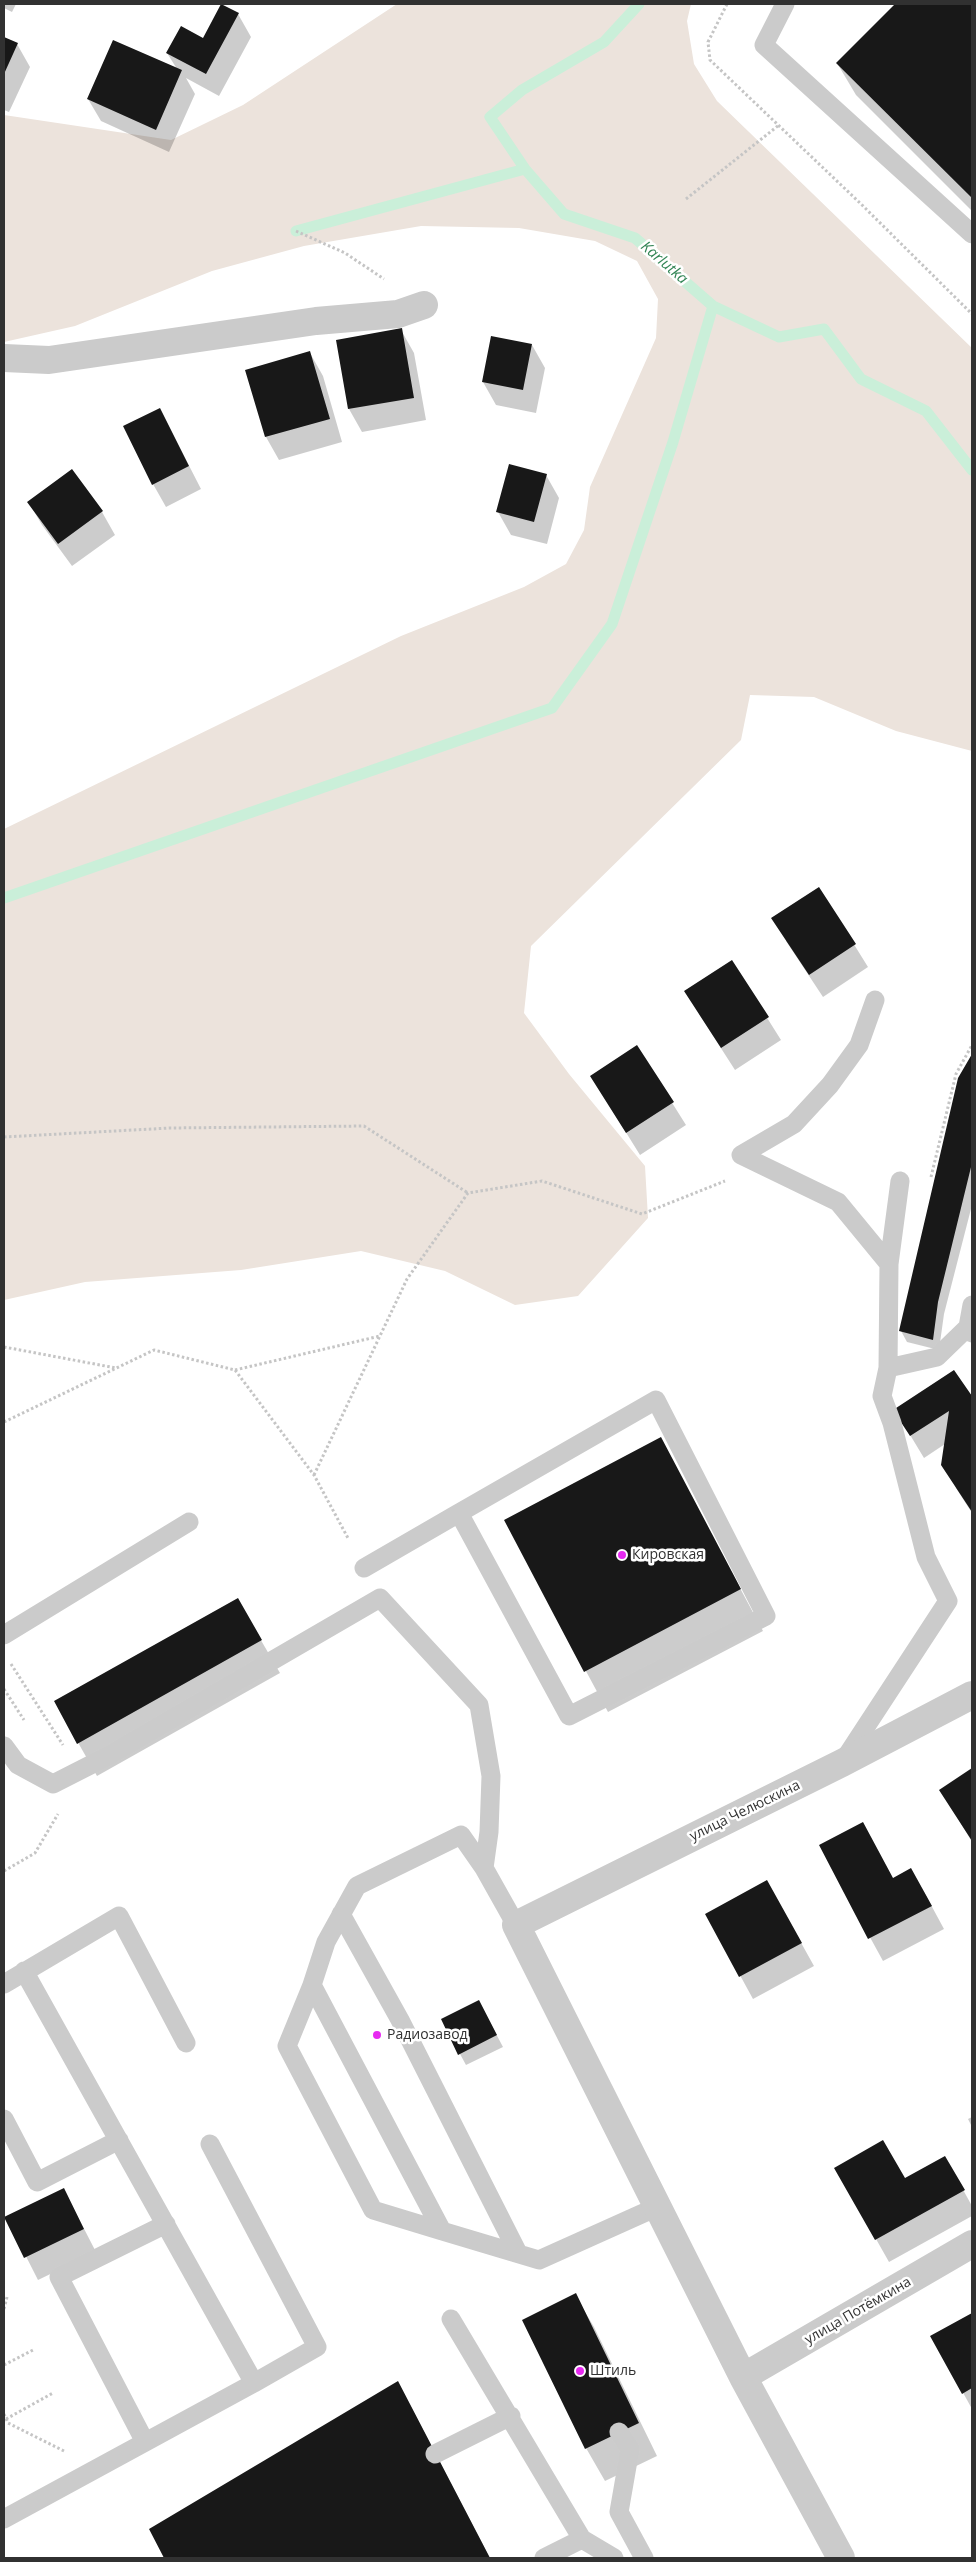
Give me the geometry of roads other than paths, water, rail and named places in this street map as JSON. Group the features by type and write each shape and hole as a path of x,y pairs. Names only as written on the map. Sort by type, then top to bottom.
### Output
{"street":[{"path":"4,358 49,360 316,321 398,314 424,305"},
{"name":"улица Челюскина","path":"516,1924 842,1763 972,1695"},
{"path":"516,1924 743,2377 841,2558"},
{"name":"улица Потёмкина","path":"743,2377 972,2244"}],"lane":[{"path":"785,4 764,45 972,234"},
{"path":"875,1000 859,1045 830,1086 794,1124 741,1155 838,1202 888,1264"},
{"path":"842,1763 948,1601 926,1557 892,1422 882,1396 888,1368 888,1264 900,1181"},
{"path":"888,1368 937,1357 970,1330 972,1305"},
{"path":"364,1568 459,1513 656,1400 766,1616 570,1716 459,1513"},
{"path":"4,1634 189,1522"},
{"path":"4,1746 18,1765 53,1784 79,1771 380,1598 479,1705 491,1776 489,1832 484,1868"},
{"path":"516,1924 484,1868 461,1835 357,1886 326,1942 312,1985 287,2046 373,2210 539,2260 657,2207"},
{"path":"342,1914 400,2020 518,2253"},
{"path":"4,1984 24,1970 119,1916 186,2043"},
{"path":"24,1970 254,2383"},
{"path":"312,1985 442,2231"},
{"path":"4,2119 37,2182 119,2140"},
{"path":"4,2519 317,2347 210,2144"},
{"path":"146,2442 59,2277 166,2224"},
{"path":"451,2319 511,2416 582,2538 614,2558"},
{"path":"435,2454 511,2416"},
{"path":"619,2432 630,2448 620,2512 644,2558"},
{"path":"544,2558 582,2538"}],"waterway":[{"name":"Karlutka","path":"639,4 604,42 522,90 490,117 525,169 564,214 635,238 713,306 779,337 824,329 861,379 926,411 972,470"},
{"path":"296,231 525,169"},
{"path":"4,898 552,708 612,624 673,442 713,306"}],"place":[{"name":"Кировская","path":"622,1555"},
{"name":"Радиозавод","path":"377,2035"},
{"name":"Штиль","path":"580,2371"}]}
